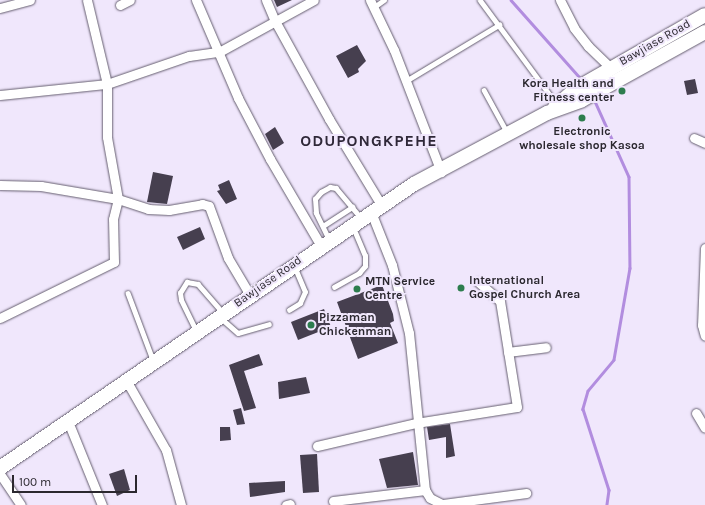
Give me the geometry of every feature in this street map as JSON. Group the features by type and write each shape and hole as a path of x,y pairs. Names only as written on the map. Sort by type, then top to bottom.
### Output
{"main road":[{"name":"Bawjiase Road","path":"597,84 611,68 705,15"},
{"name":"Bawjiase Road","path":"0,468 325,243 414,184 441,172 597,84 705,32"}],"street":[{"path":"0,8 30,0"},
{"path":"0,318 114,262 113,219 118,199 107,137 107,84 87,0"},
{"path":"120,5 130,0"},
{"path":"196,0 238,98 270,159 325,243"},
{"path":"266,0 275,21 329,119 367,215 392,265 409,333 416,423 425,490 430,498 444,504 526,493"},
{"path":"0,95 107,84 189,56 219,52 314,0"},
{"path":"560,0 574,28 588,46 611,68"},
{"path":"372,3 406,81 441,172"},
{"path":"694,138 705,143"},
{"path":"0,185 41,186 118,199 148,209 170,210 202,204 209,206 228,258 250,295"},
{"path":"705,248 702,325 705,336"},
{"path":"317,446 416,423 516,407 500,301 478,282"},
{"path":"508,352 546,347"},
{"path":"126,380 166,450 181,505"},
{"path":"696,413 705,428"},
{"path":"68,420 102,505"},
{"path":"0,474 21,505"},
{"path":"333,502 425,490"}],"lane":[{"path":"372,3 384,0"},
{"path":"480,0 499,25 552,109"},
{"path":"406,81 499,25"},
{"path":"484,90 508,133"},
{"path":"325,243 323,226 316,213 315,199 321,192 330,187 336,188 352,207 367,215 365,266 359,273 334,287"},
{"path":"323,226 352,207"},
{"path":"289,310 300,303 305,292 294,265"},
{"path":"197,332 181,300 180,293 187,282 198,284 221,315 238,333 269,324"},
{"path":"128,293 154,362"}],"building":[{"path":"274,0 292,0 277,7"},
{"path":"357,45 366,61 358,69 359,72 348,78 336,56"},
{"path":"695,79 698,93 687,95 684,81"},
{"path":"275,127 284,143 273,150 265,134"},
{"path":"153,172 173,176 167,204 147,202"},
{"path":"229,180 237,199 226,204 217,191 220,190 218,185"},
{"path":"200,227 205,239 183,250 177,237"},
{"path":"382,285 393,314 394,321 390,323 398,343 358,359 337,302"},
{"name":"Pizzaman Chickenman","path":"324,309 331,327 298,340 291,322"},
{"path":"259,354 263,365 244,371 256,408 244,411 229,365"},
{"path":"306,377 310,393 279,399 278,382"},
{"path":"241,408 245,424 237,425 233,410"},
{"path":"450,424 455,456 446,458 446,437 429,440 427,427"},
{"path":"220,427 230,427 231,440 220,441"},
{"path":"413,452 418,485 387,488 379,459"},
{"path":"317,454 319,492 303,493 300,455"},
{"path":"124,469 130,490 117,496 109,474"},
{"path":"285,481 285,492 250,497 249,483"}],"waterway":[{"path":"511,0 582,80"},
{"path":"594,99 629,177 630,268 614,360 588,391 583,409 609,490 607,505"}],"place":[{"name":"Kora Health and Fitness center","path":"622,91"},
{"name":"Electronic wholesale shop Kasoa","path":"582,118"},
{"name":"International Gospel Church Area","path":"461,288"},
{"name":"MTN Service Centre","path":"357,289"},
{"name":"Pizzaman Chickenman","path":"311,325"}],"district":[{"name":"ODUPONGKPEHE","path":"369,141"}]}
